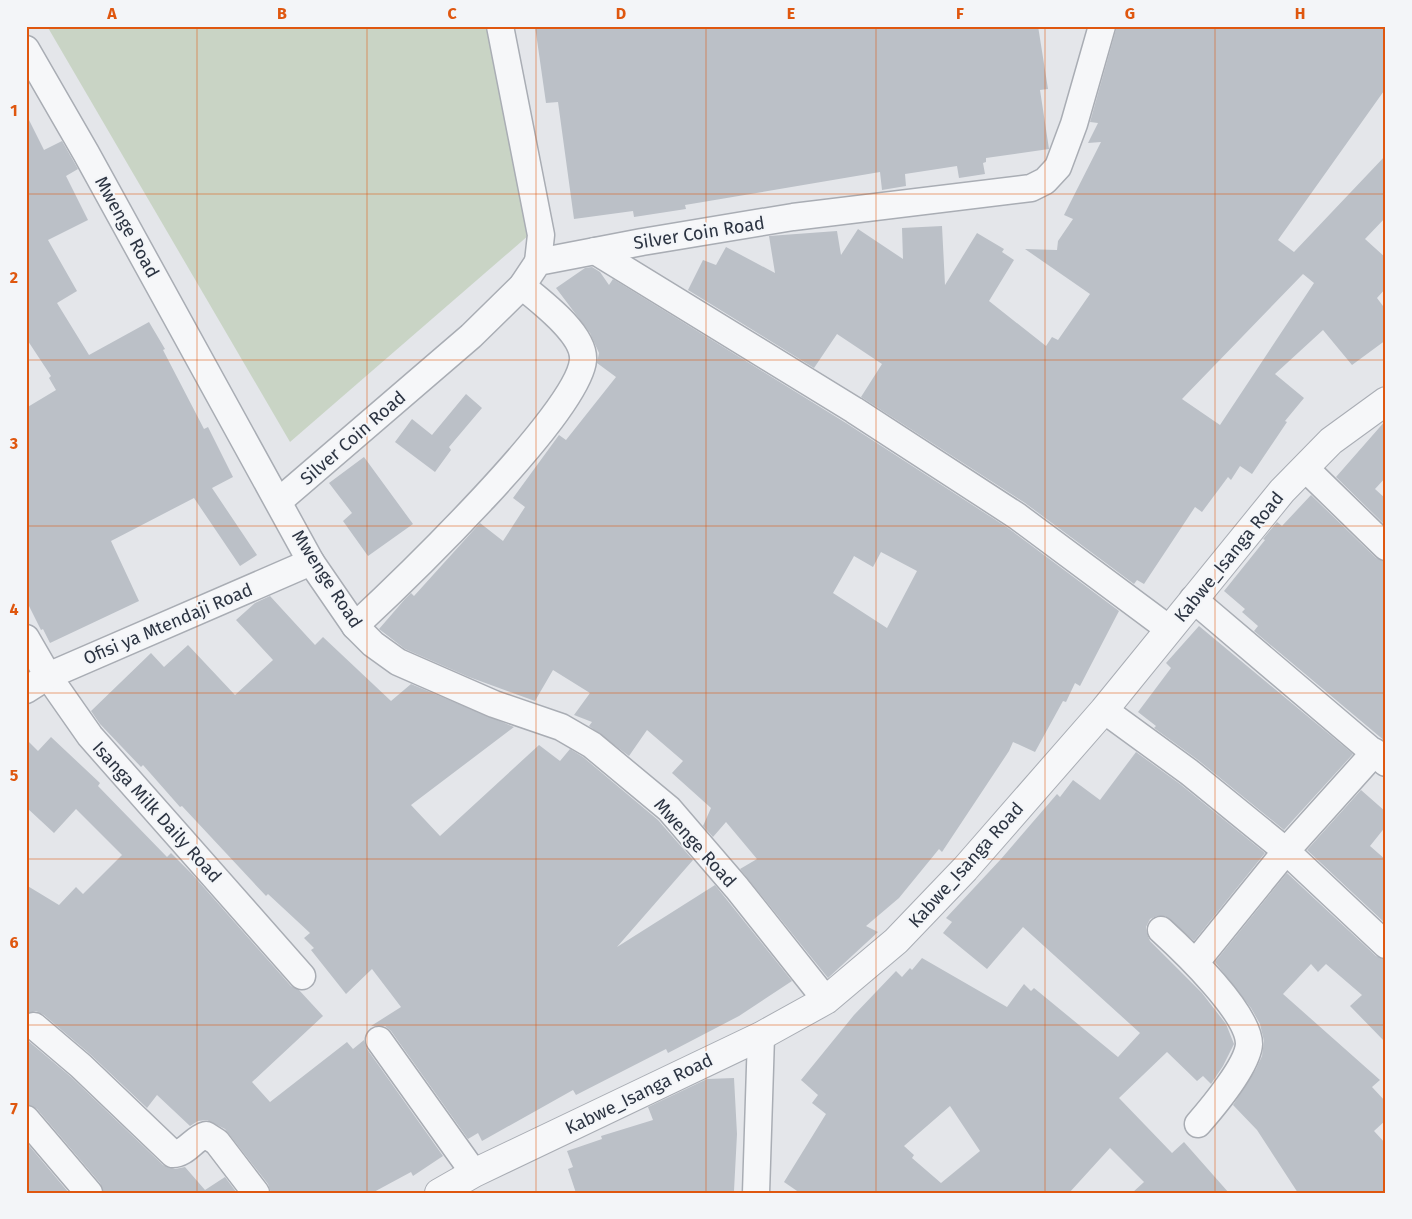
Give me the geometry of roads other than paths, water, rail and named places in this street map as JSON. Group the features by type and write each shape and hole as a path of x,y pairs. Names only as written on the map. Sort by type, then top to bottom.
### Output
{"street":[{"path":"500,26 540,228 541,250 538,262"},
{"name":"Silver Coin Road","path":"279,501 471,336 522,286 538,262 793,217 1031,188 1045,181 1058,167 1074,124 1102,26"},
{"name":"Mwenge Road","path":"26,49 279,501 311,562 355,626 373,644 398,662 415,671 494,704 561,727 592,745 669,809 737,888 826,1000"},
{"path":"595,251 821,389 1017,516 1169,629"},
{"path":"355,626 398,586 483,498 523,453 565,400 575,382 583,360 578,342 555,312 522,286"},
{"name":"Kabwe_Isanga Road","path":"439,1193 474,1173 761,1036 826,1000 896,941 964,869 1104,710 1282,491 1332,440 1386,401"},
{"path":"1305,468 1386,548"},
{"name":"Ofisi ya Mtendaji Road","path":"37,683 311,562"},
{"path":"1193,599 1380,758 1286,851 1196,962"},
{"name":"Isanga Milk Daily Road","path":"26,638 37,683 90,736 302,976"},
{"path":"1104,710 1189,772 1286,851 1386,945"},
{"path":"1161,930 1196,962 1236,1014 1247,1032 1249,1046 1239,1069 1218,1101 1198,1124"},
{"path":"34,1026 81,1066 173,1154 180,1153 200,1136 206,1135 217,1142 256,1193"},
{"path":"756,1193 761,1036"},
{"path":"379,1040 474,1173"},
{"path":"26,1119 89,1193"}]}
